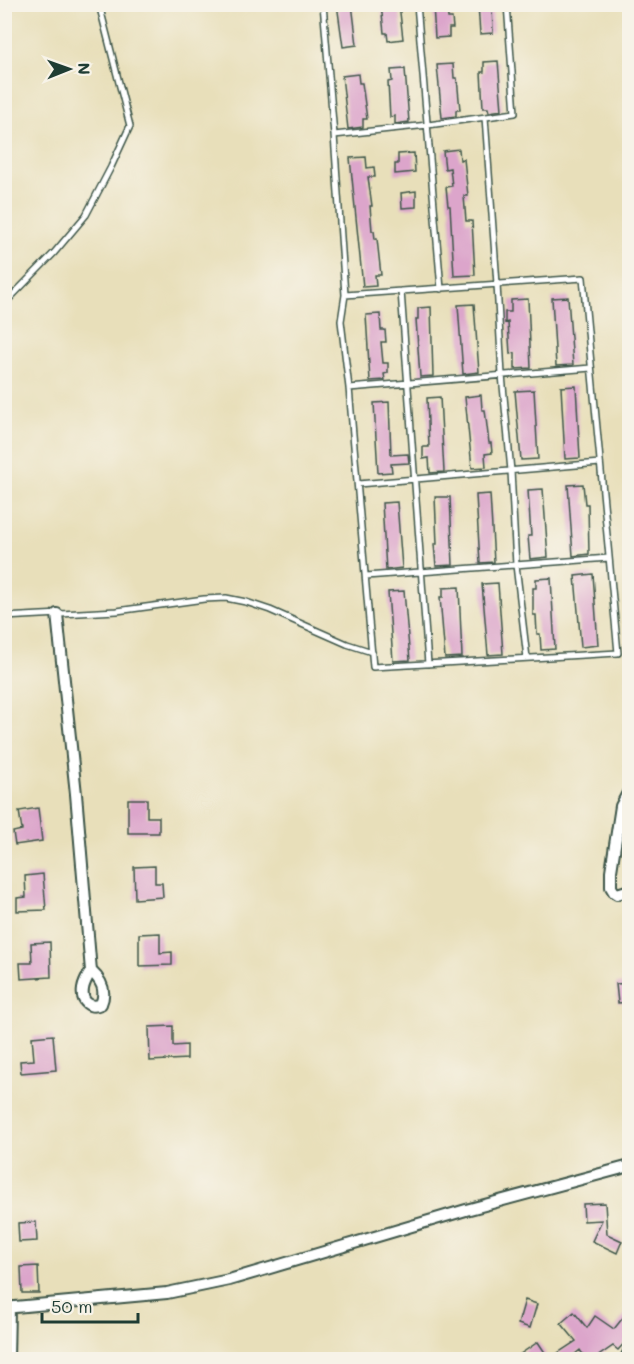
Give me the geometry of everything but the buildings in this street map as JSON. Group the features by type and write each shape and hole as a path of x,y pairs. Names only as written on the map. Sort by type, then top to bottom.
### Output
{"street":[{"path":"57,614 76,794 91,970"},
{"path":"629,792 621,806 611,871 611,887 617,894 630,890"},
{"path":"8,1359 7,1308 167,1293 229,1280 466,1210 630,1166"},
{"path":"625,1359 630,1350"}],"lane":[{"path":"4,301 10,298 54,253 86,215 130,126 99,4"},
{"path":"323,4 345,295 341,321 358,484 373,667 618,653 583,278 345,295"},
{"path":"417,4 441,289"},
{"path":"334,135 514,113 507,4"},
{"path":"485,117 516,565 527,658"},
{"path":"401,291 428,664"},
{"path":"349,388 591,368"},
{"path":"358,484 600,463"},
{"path":"366,576 609,558"},
{"path":"4,617 117,610 226,598 270,610 347,644 372,652"}]}
